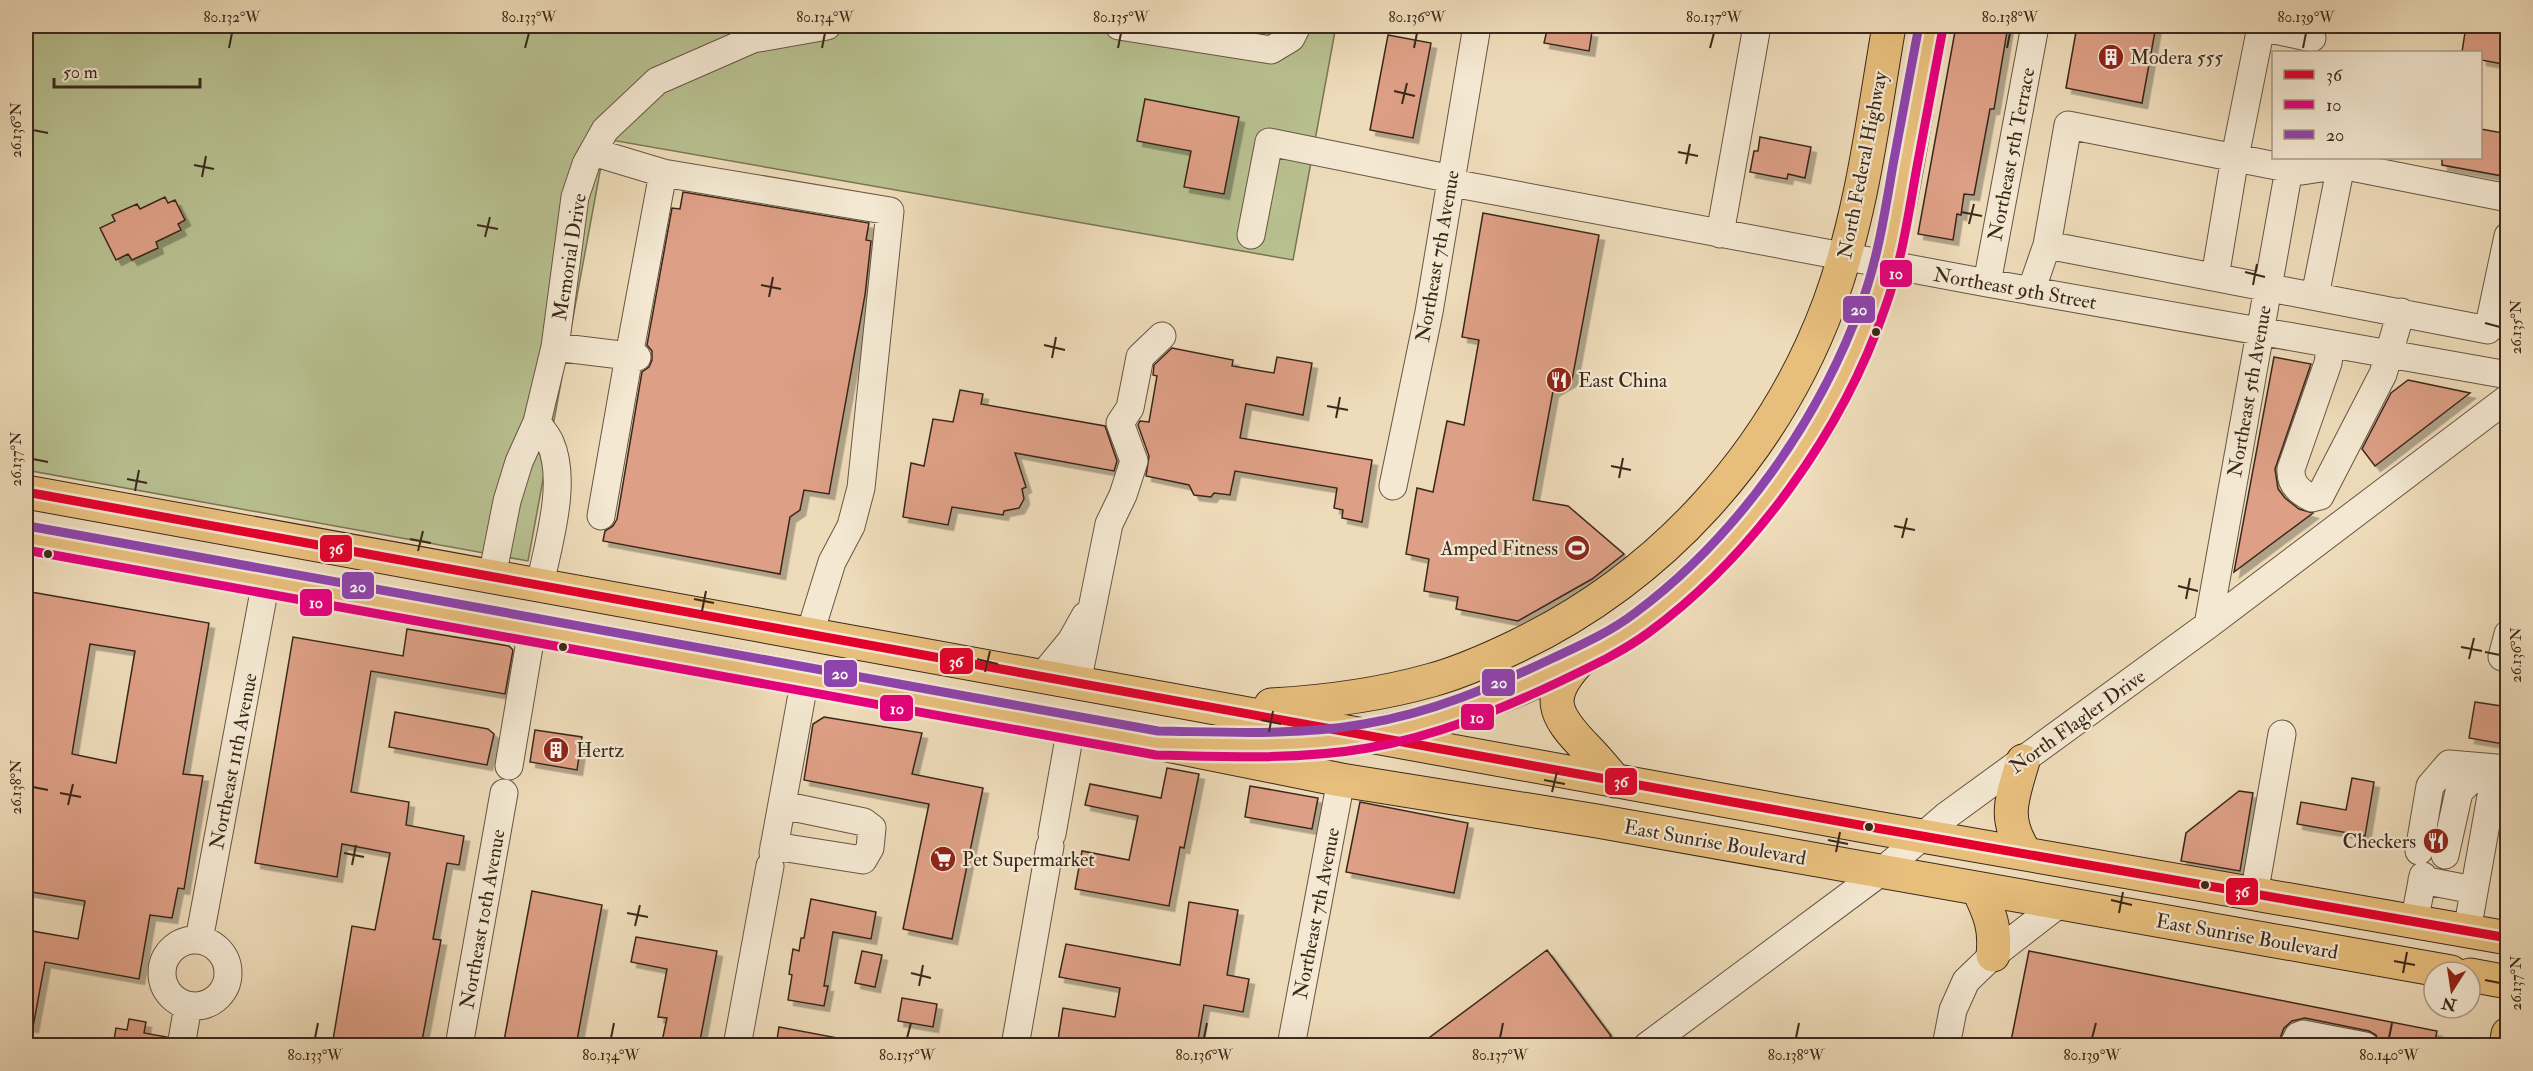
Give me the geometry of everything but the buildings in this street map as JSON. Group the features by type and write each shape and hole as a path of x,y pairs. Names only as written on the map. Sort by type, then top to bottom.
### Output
{"main road":[{"name":"North Federal Highway","path":"1209,705 1324,702 1377,694 1435,679 1491,659 1543,633 1591,605 1656,556 1709,504 1768,427 1792,388 1829,304 1856,216 1889,26"},
{"path":"26,538 1157,743 1270,743 1365,736 1446,717 1520,690 1623,636 1707,565 1763,504 1790,469 1833,398 1861,338 1886,264 1897,216 1931,26"},
{"path":"26,492 1209,705 1615,781 2508,938"},
{"path":"26,511 71,500"},
{"path":"465,617 501,609 540,585"},
{"path":"741,667 785,652 802,643 810,633"},
{"path":"1582,658 1568,672 1558,687 1556,700 1558,712 1572,735 1615,781"},
{"name":"East Sunrise Boulevard","path":"1157,743 1341,780 1597,821 2422,967"},
{"path":"2023,761 2010,805 2010,819 2013,832 2026,854"},
{"path":"2059,904 2084,890 2133,873"},
{"path":"1978,890 1994,925 1993,955"},
{"path":"2482,977 2508,982"},
{"path":"2505,1046 2508,1034"}],"street":[{"name":"Memorial Drive","path":"492,577 507,501 519,462 537,422 555,347 576,197 586,164 605,130 657,81 753,39 827,26"},
{"path":"1119,26 1271,50 1291,38 1297,26"},
{"name":"Northeast 7th Avenue","path":"1393,486 1452,181 1477,26"},
{"path":"1720,234 1757,26"},
{"name":"Northeast 5th Terrace","path":"1987,284 2036,26"},
{"path":"2216,277 2235,157 2260,27 2312,39"},
{"path":"2031,291 2048,245 2068,125 2235,157 2290,163 2302,171 2341,165 2402,168 2508,198"},
{"name":"Northeast 9th Street","path":"1251,235 1269,142 1720,234 1987,284 2508,375"},
{"path":"593,152 663,173 890,211 860,393 861,488 851,526 832,562 810,633"},
{"name":"Northeast 5th Avenue","path":"2208,625 2290,163"},
{"path":"2315,296 2341,165"},
{"path":"601,516 633,356 663,173"},
{"path":"2048,245 2488,330 2508,236"},
{"path":"2331,344 2328,363 2291,468 2290,477 2294,486 2313,498 2320,496 2383,374 2401,312"},
{"path":"1077,683 1082,631 1094,601 1108,524 1123,495 1134,462 1120,423 1130,408 1140,357 1162,336"},
{"path":"555,347 633,356"},
{"name":"North Flagler Drive","path":"1647,1046 1881,872 1946,816 2208,625 2508,398"},
{"path":"537,422 550,442 558,490 540,585"},
{"path":"2320,496 2339,525"},
{"name":"Northeast 11th Avenue","path":"199,940 266,581"},
{"path":"508,766 532,629"},
{"path":"1042,676 1082,631"},
{"path":"2508,634 2502,657 2508,658"},
{"path":"737,1046 805,678"},
{"path":"1015,1046 1071,727"},
{"path":"2254,895 2282,734"},
{"path":"2414,923 2428,865 2430,786 2449,764 2496,768 2467,931"},
{"name":"Northeast 7th Avenue","path":"1291,1046 1341,780"},
{"name":"Northeast 10th Avenue","path":"459,1046 504,793"},
{"path":"772,855 863,860 870,848 872,828 864,822 782,805"},
{"path":"2428,865 2474,890"},
{"path":"1947,1046 1953,1010 1966,981 1993,955 2059,904"},
{"path":"188,940 199,940 218,949 228,967 228,978 218,997 209,1004 188,1006 177,1002 168,994 161,973 163,961 168,951 177,944 188,940"},
{"path":"181,1046 188,1006"},
{"path":"2293,1046 2298,1036 2303,1034 2355,1045"}],"green space":[{"path":"26,26 1336,26 1293,260 606,139 528,561 26,470"}],"transit line":[{"name":"20","path":"28,526 1158,731 1313,730 1364,724 1413,713 1461,698 1507,679 1585,643 1625,620 1672,583 1707,549 1771,474 1823,390 1844,346 1868,285 1880,234 1919,26"},
{"name":"10","path":"26,550 1156,755 1262,757 1316,754 1368,748 1419,737 1516,702 1596,664 1638,640 1687,602 1723,567 1758,529 1790,488 1819,445 1845,400 1867,354 1891,291 1904,241 1943,28"},
{"name":"36","path":"26,492 1876,828 2508,938"}],"place":[{"name":"Modera 555","path":"2111,57"},
{"name":"East China","path":"1559,380"},
{"name":"Amped Fitness","path":"1577,548"},
{"name":"Hertz","path":"556,750"},
{"name":"Checkers","path":"2436,841"},
{"name":"Pet Supermarket","path":"943,859"}]}
